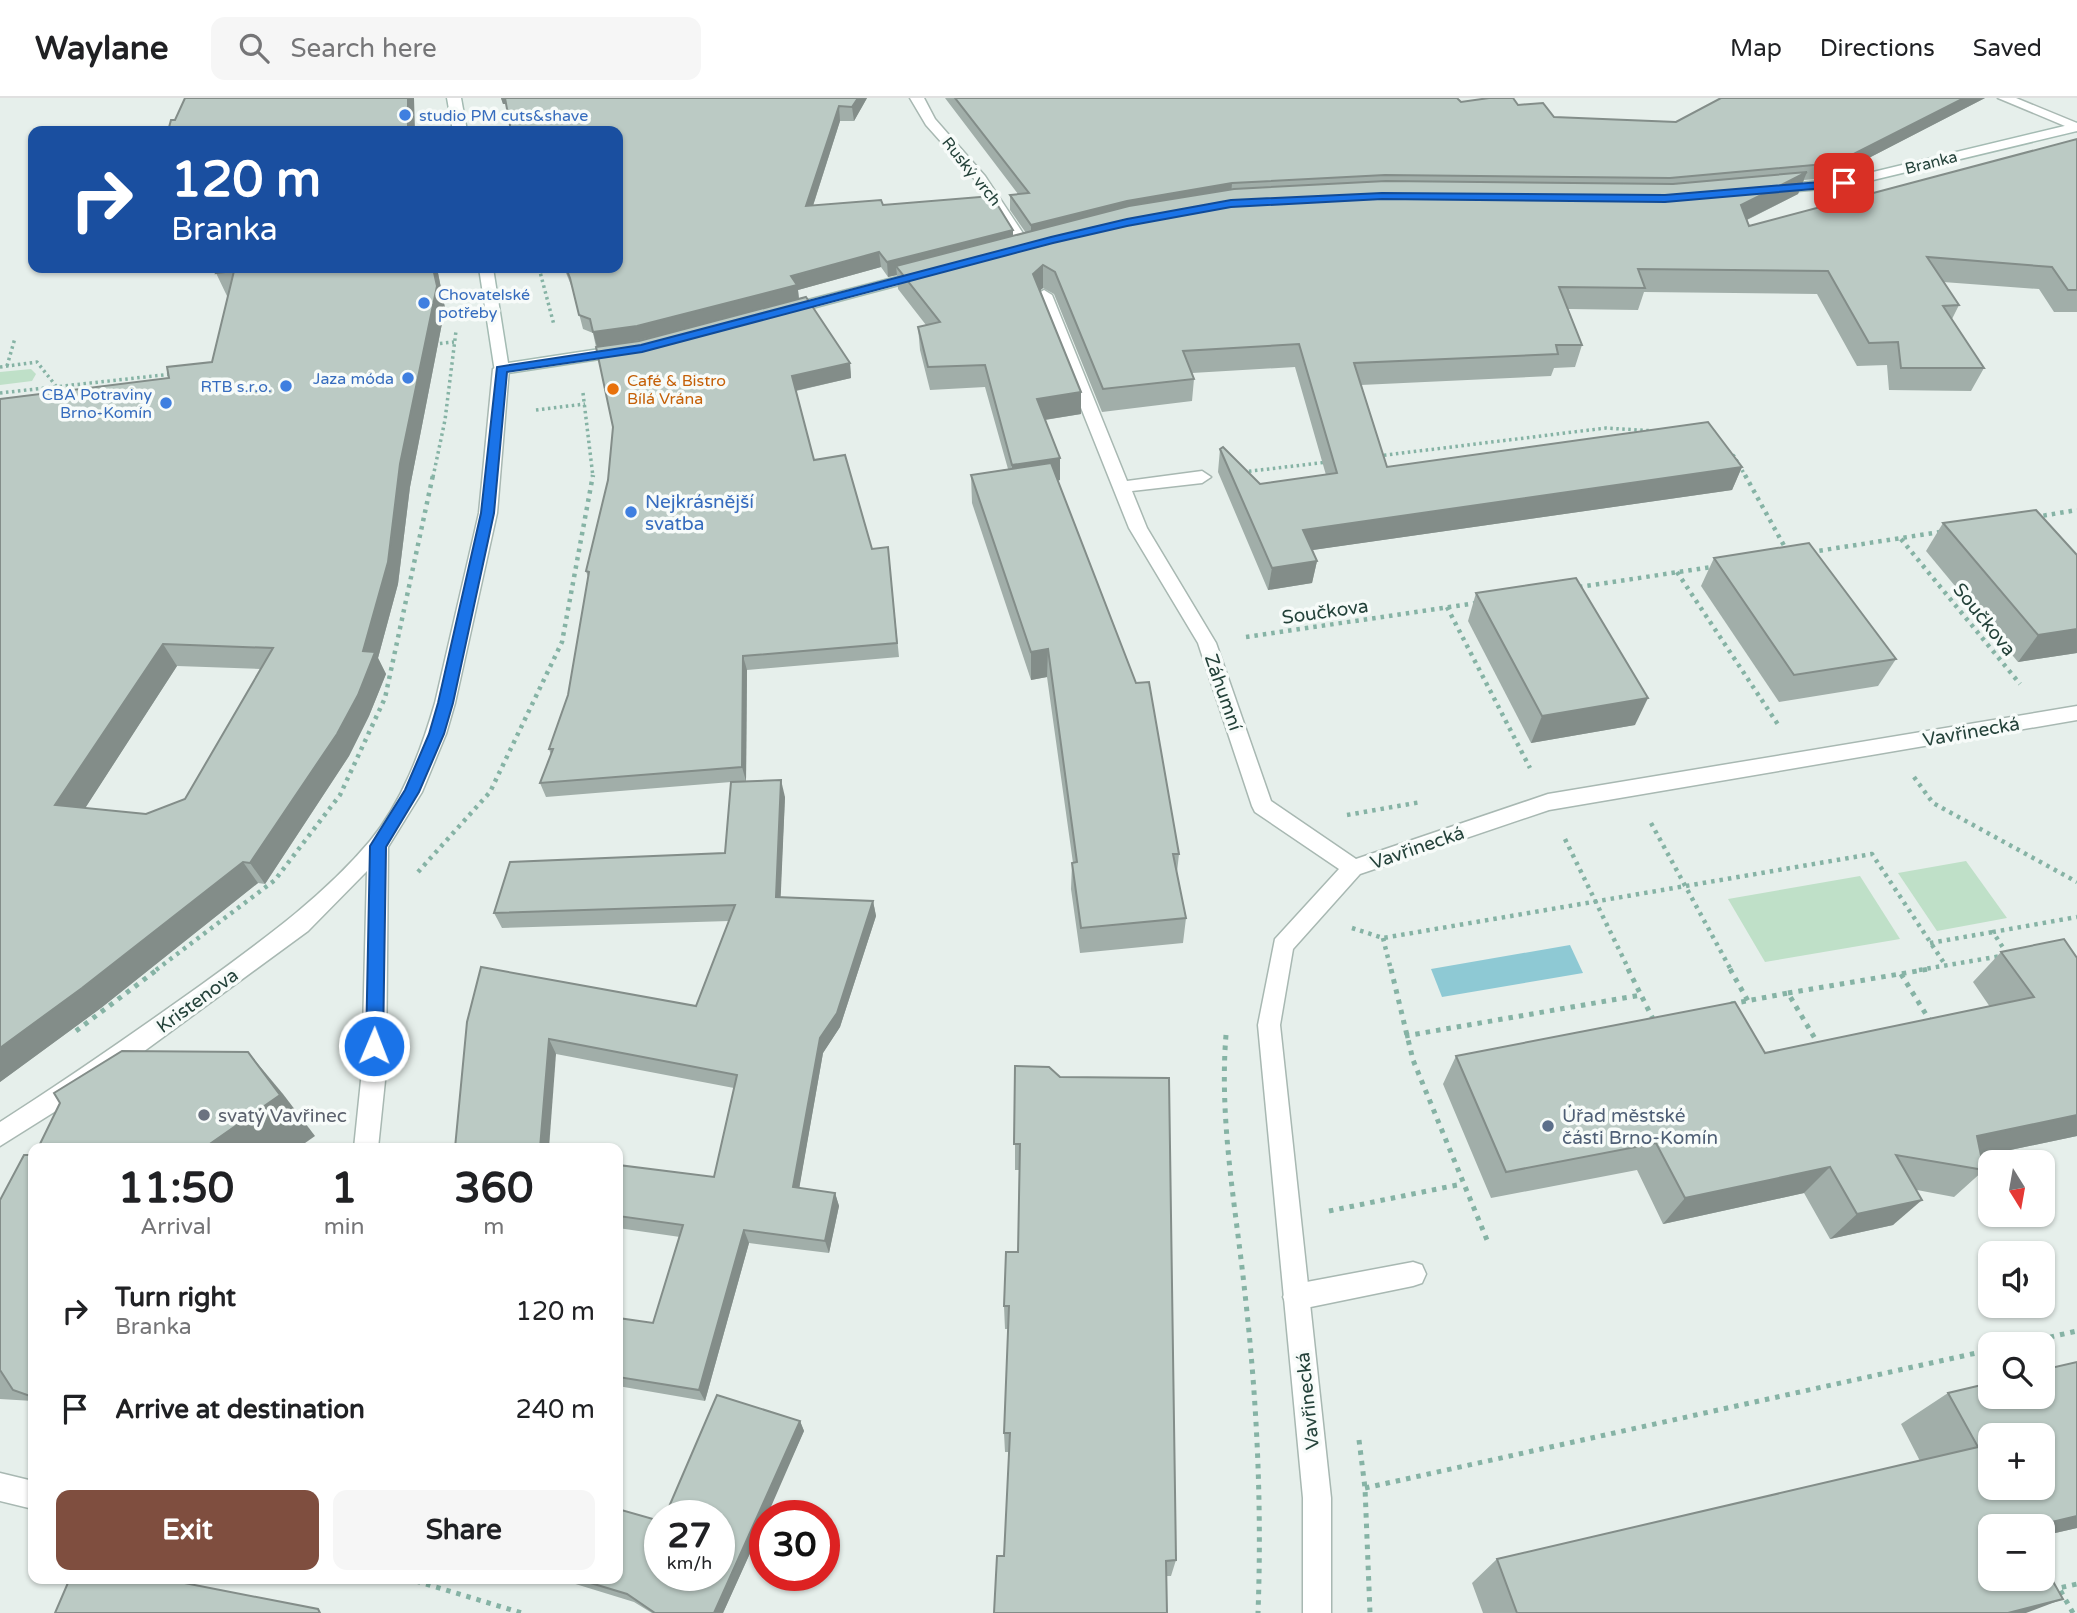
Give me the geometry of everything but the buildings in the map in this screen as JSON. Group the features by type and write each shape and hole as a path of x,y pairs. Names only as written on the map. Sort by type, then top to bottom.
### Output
{"street":[{"path":"454,98 459,126"},
{"name":"Ruský vrch","path":"917,98 927,118 963,155 994,195 1025,247"},
{"path":"2005,98 2076,127"},
{"name":"Branka","path":"1761,190 1844,183 2076,127"},
{"path":"762,316 935,271"},
{"name":"Kristenova","path":"0,1135 94,1075 300,925 378,846 412,792 436,734 445,703 488,513 501,369 487,273"},
{"name":"Záhumní","path":"1044,295 1138,528 1208,643 1262,806 1353,869"},
{"path":"501,369 642,348"},
{"path":"1122,487 1202,477"},
{"name":"Vavřinecká","path":"1317,1613 1317,1498 1269,1025 1283,945 1353,869 1548,802 2077,713"},
{"path":"367,1143 374,1071 378,846"},
{"path":"1296,1297 1413,1274"},
{"path":"0,1487 28,1494"}],"path":[{"path":"540,273 553,324 564,331"},
{"path":"67,1038 275,880 340,795 385,698 444,420 456,327"},
{"path":"7,366 15,338"},
{"path":"428,345 454,342"},
{"path":"0,367 37,362 56,386"},
{"path":"0,393 182,372"},
{"path":"128,385 130,378"},
{"path":"532,411 585,404"},
{"path":"1373,456 1606,428 1660,431"},
{"path":"1720,444 1734,456 1789,555 1777,557"},
{"path":"1202,477 1332,461"},
{"path":"2023,519 2077,510"},
{"path":"1802,553 1941,532"},
{"name":"Součkova","path":"1901,538 2048,718"},
{"path":"1569,589 1715,566"},
{"path":"1677,572 1801,760"},
{"name":"Součkova","path":"1208,643 1488,601"},
{"path":"1447,607 1548,802"},
{"path":"1891,745 1933,803 2077,882"},
{"path":"1632,788 1748,1001"},
{"path":"1343,816 1431,800"},
{"path":"1639,825 1651,823"},
{"path":"1553,843 1578,838"},
{"path":"1312,914 1383,938 1597,904 1685,885 1872,855 1946,966"},
{"path":"1584,877 1659,1030"},
{"path":"1930,943 2077,917"},
{"path":"1721,1006 2008,955 1993,932"},
{"path":"1383,938 1405,1036 1462,1184 1487,1240"},
{"path":"1900,974 1938,1033"},
{"path":"1788,993 1822,1051"},
{"path":"1405,1036 1641,995"},
{"path":"1653,1018 1667,1016"},
{"path":"1227,1025 1223,1062 1259,1446 1258,1613"},
{"path":"1324,1202 1324,1212 1462,1184"},
{"path":"2055,1336 2077,1331"},
{"path":"1317,1498 1978,1353"},
{"path":"1358,1435 1365,1488 1370,1613"},
{"path":"426,1584 522,1613"},
{"path":"2073,1613 2059,1588 2077,1584"}],"green space":[{"path":"31,369 36,374 32,381 0,385 0,372"},
{"path":"1966,861 2007,918 1937,931 1898,873"},
{"path":"1860,876 1900,939 1765,962 1728,899"}],"water":[{"path":"1570,945 1583,973 1442,997 1431,969"}],"place":[{"name":"studio PM cuts&shave","path":"405,115"},
{"name":"Chovatelské potřeby","path":"424,303"},
{"name":"Jaza móda","path":"408,378"},
{"name":"RTB s.r.o.","path":"286,386"},
{"name":"Café & Bistro Bílá Vrána","path":"613,389"},
{"name":"CBA Potraviny Brno-Komín","path":"166,403"},
{"name":"Nejkrásnější svatba","path":"631,512"},
{"name":"svatý Vavřinec","path":"204,1115"},
{"name":"Úřad městské části Brno-Komín","path":"1548,1126"}],"route":[{"path":"374,1046 378,846 412,792 436,734 445,703 488,513 501,369 642,348 1127,222 1231,204 1382,196 1665,199 1844,183"}]}
